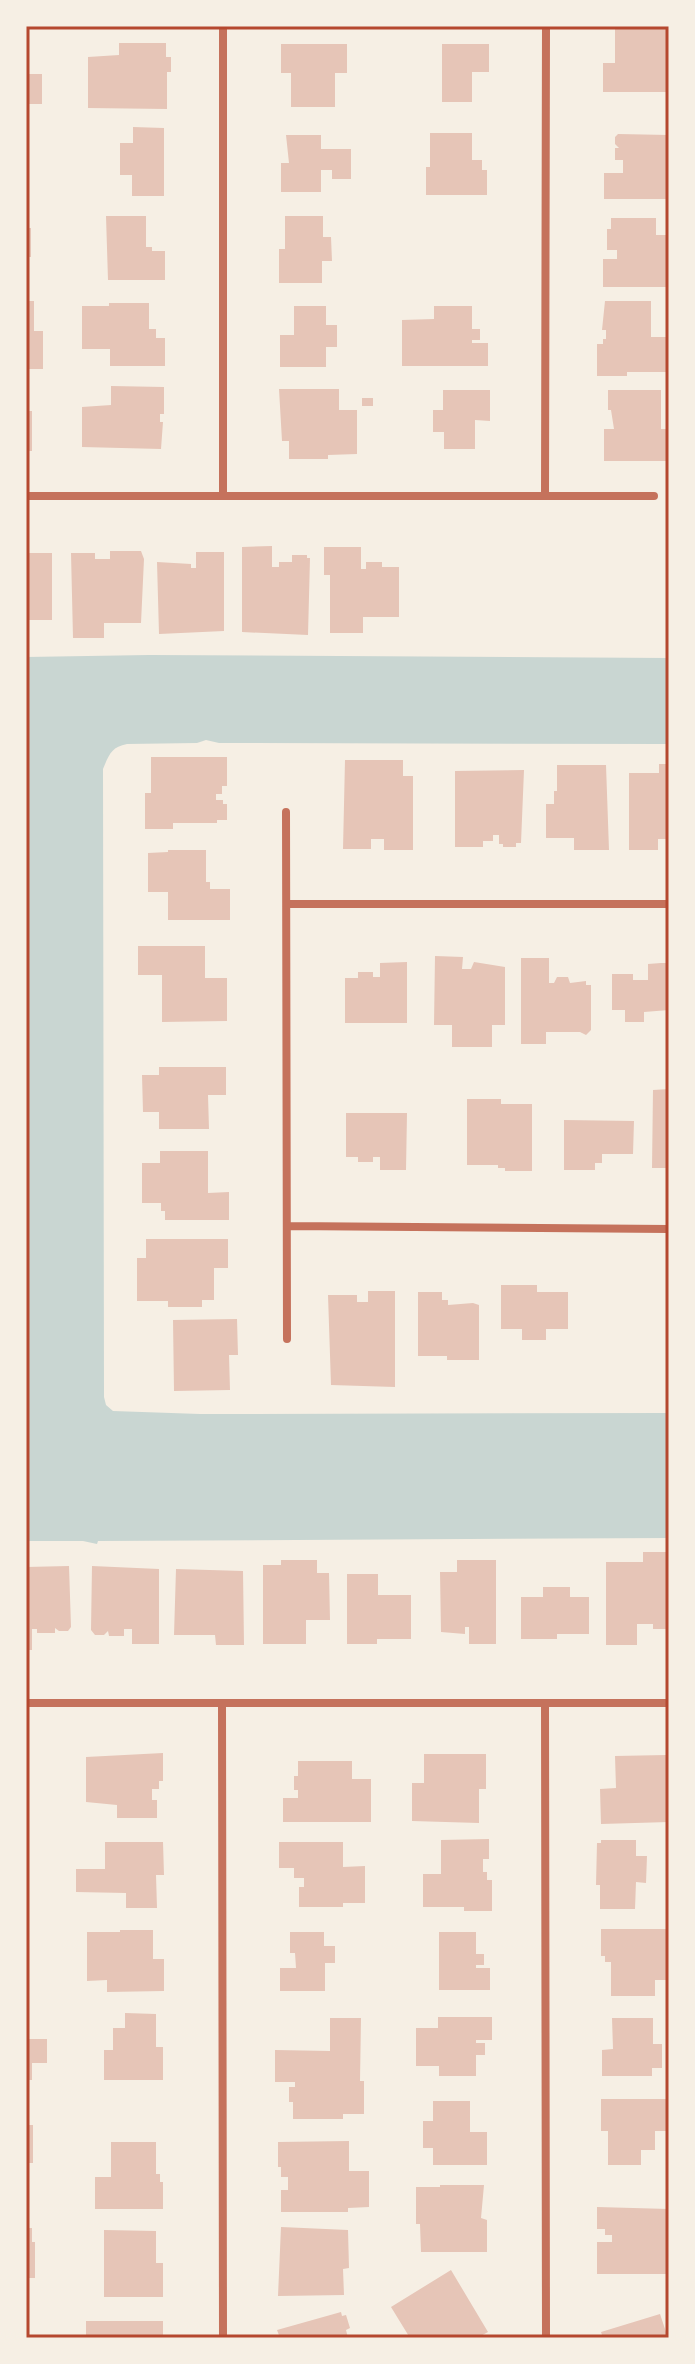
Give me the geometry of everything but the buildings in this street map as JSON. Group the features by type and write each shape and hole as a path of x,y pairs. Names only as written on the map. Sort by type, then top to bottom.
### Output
{"street":[{"path":"223,26 223,496"},
{"path":"545,496 546,26"},
{"path":"26,496 654,496"},
{"path":"286,812 287,1339"},
{"path":"287,904 669,904"},
{"path":"288,1226 669,1229"},
{"path":"26,1703 669,1703"},
{"path":"222,1703 223,2338"},
{"path":"545,1703 546,2338"}],"shaded area":[{"path":"26,657 669,658 669,744 219,743 206,740 197,743 122,745 111,752 103,769 106,1405 113,1411 200,1414 669,1413 669,1538 98,1541 97,1544 83,1541 26,1541"}]}
